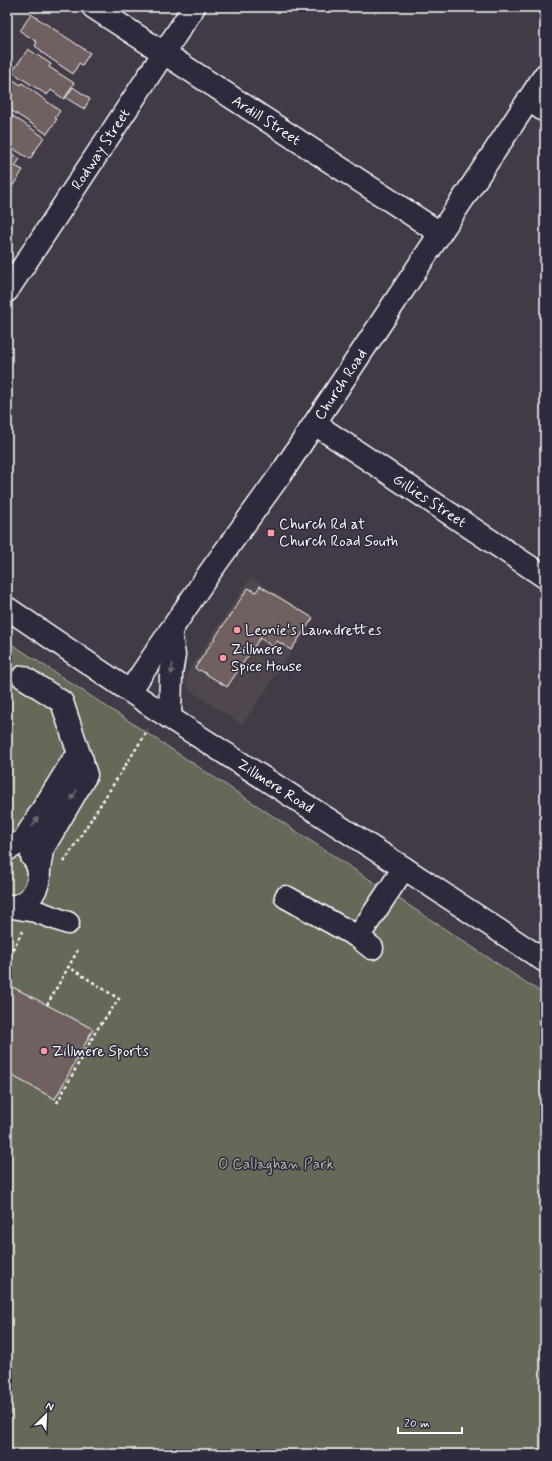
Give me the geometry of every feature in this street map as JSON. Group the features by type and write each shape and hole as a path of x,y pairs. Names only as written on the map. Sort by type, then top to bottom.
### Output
{"street":[{"name":"Ardill Street","path":"93,7 440,233"},
{"name":"Rodway Street","path":"7,291 194,7"},
{"name":"Church Road","path":"130,690 315,424 440,233 537,106 545,75"},
{"name":"Gillies Street","path":"315,424 545,576"},
{"name":"Zillmere Road","path":"7,608 170,718 404,868 545,961"},
{"path":"170,631 174,655 171,673 170,718"},
{"path":"10,907 27,901 38,878 42,850 86,775 62,702 23,678"},
{"path":"8,849 23,841 72,762 82,760"},
{"path":"8,849 19,848 29,853 36,861 38,878 68,923 35,911 10,907"},
{"path":"286,897 365,942 404,868"}],"path":[{"path":"62,866 148,730"},
{"path":"7,960 26,926"},
{"path":"47,1005 79,948"},
{"path":"57,1103 96,1032 119,1000 69,967"}],"shaded area":[{"path":"251,577 314,618 242,725 188,689 185,681 187,673"}],"green space":[{"name":"O Callaghan Park","path":"7,641 545,995 545,1454 7,1454"}],"building":[{"path":"31,14 90,53 82,65 79,63 73,74 41,52 42,51 35,46 37,42 20,31"},
{"path":"28,49 51,64 49,67 74,83 64,99 51,90 47,95 12,72"},
{"path":"7,76 21,85 22,83 60,111 55,118 57,119 47,134 9,109 11,106 7,104"},
{"path":"73,87 90,99 84,109 66,98"},
{"path":"7,112 44,137 30,159 7,145"},
{"path":"7,151 20,159 15,166 23,170 12,187 7,183"},
{"path":"260,586 313,618 291,650 277,641 273,647 260,638 227,687 195,668 248,588 256,592"},
{"name":"Zillmere Sports","path":"7,984 93,1029 55,1099 7,1073"}],"place":[{"name":"Church Rd at Church Road South","path":"271,533"},
{"name":"Leonie's Laundrettes","path":"237,630"},
{"name":"Zillmere Spice House","path":"223,658"},
{"name":"Zillmere Sports","path":"44,1051"}]}
